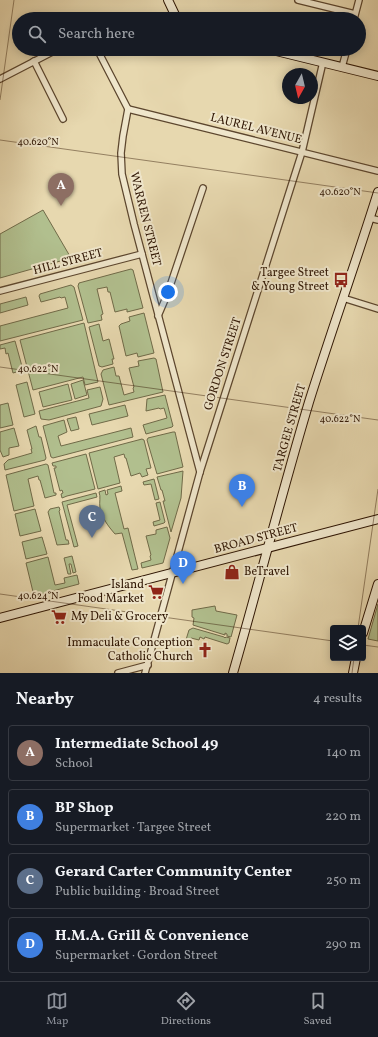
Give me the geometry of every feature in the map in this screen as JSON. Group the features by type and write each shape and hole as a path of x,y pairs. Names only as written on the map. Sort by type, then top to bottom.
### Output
{"main road":[{"path":"168,0 174,12"},
{"path":"298,56 378,76"},
{"name":"TARGEE STREET","path":"233,673 305,416 343,298 374,219 378,192"},
{"name":"BROAD STREET","path":"0,618 378,520"},
{"path":"365,625 378,584"},
{"path":"354,673 356,661"}],"street":[{"path":"298,0 338,12"},
{"path":"356,12 359,0"},
{"path":"0,79 44,56"},
{"path":"101,56 128,109"},
{"path":"342,67 345,56"},
{"path":"34,61 63,119"},
{"name":"GORDON STREET","path":"146,673 200,472 302,152 323,62"},
{"name":"LAUREL AVENUE","path":"128,109 378,171"},
{"name":"WARREN STREET","path":"128,109 121,153 122,173 158,316 200,472"},
{"path":"158,316 167,295 204,188"},
{"name":"HILL STREET","path":"0,291 142,254"},
{"path":"343,298 378,309"},
{"path":"118,673 148,665"}],"green space":[{"path":"43,210 71,258 0,278 0,234"},
{"path":"131,269 133,270 143,308 127,312 127,309 115,312 110,292 108,292 107,287 97,289 103,314 101,315 102,320 88,323 78,286 79,283"},
{"path":"71,285 74,287 83,320 0,341 0,326 68,308 65,297 41,302 39,296 40,294"},
{"path":"26,297 28,305 0,313 0,304"},
{"path":"144,313 154,353 138,357 137,353 126,356 119,326 130,321 129,317"},
{"path":"84,323 98,382 85,385 83,377 33,390 20,340"},
{"path":"99,324 103,341 109,339 114,359 112,359 113,364 102,367 99,366 89,327"},
{"path":"15,341 23,370 13,373 8,353 6,354 5,348 0,349 0,345"},
{"path":"154,358 156,359 163,392 109,405 101,374 103,370 114,367 116,376 119,376 124,395 134,392 129,368 139,366 138,361"},
{"path":"83,380 87,395 75,399 71,384"},
{"path":"27,382 35,414 24,417 16,385"},
{"path":"68,384 72,400 43,407 39,392"},
{"path":"100,387 103,399 101,406 49,420 41,419 39,411 89,398 87,390"},
{"path":"165,395 173,426 146,434 143,425 167,418 164,408 146,411 147,399"},
{"path":"8,403 13,425 0,428 0,405"},
{"path":"125,405 128,416 92,425 89,414"},
{"path":"76,417 79,429 71,431 67,419"},
{"path":"64,420 67,432 58,436 61,446 131,428 133,437 53,458 51,457 43,426"},
{"path":"36,426 39,437 41,437 46,458 45,460 5,470 4,464 8,460 32,453 27,430"},
{"path":"14,428 19,446 9,448 9,455 3,457 0,450 0,432"},
{"path":"175,432 183,467 157,474 147,440 148,438"},
{"path":"142,439 144,440 151,468 146,469 148,475 142,477 140,473 131,476 124,454 114,457 120,483 98,489 89,453"},
{"path":"86,454 95,489 62,498 61,494 63,493 62,490 60,491 54,468 56,468 56,466 53,466 52,463"},
{"path":"46,464 48,465 54,493 56,493 56,495 45,498 38,476 28,479 34,506 14,511 6,475"},
{"path":"183,471 181,498 171,532 163,501 165,501 157,477"},
{"path":"154,479 159,499 155,500 151,484 144,485 143,482"},
{"path":"121,486 122,491 115,493 124,529 128,528 138,569 132,570 122,533 115,534 106,522 100,508 99,492 105,490 106,495 108,494 107,490"},
{"path":"96,493 97,497 67,505 78,546 74,547 62,502"},
{"path":"160,502 165,522 154,526 153,522 160,520 156,503"},
{"path":"59,507 66,540 68,540 69,544 57,545 48,512 50,509"},
{"path":"35,509 41,531 20,536 15,514"},
{"path":"167,527 170,538 163,563 142,568 141,563 151,560 146,536 156,534 156,530"},
{"path":"42,537 47,554 26,559 22,542"},
{"path":"72,556 76,572 73,573 71,564 69,564 71,574 68,574 64,558"},
{"path":"48,557 55,585 65,583 64,578 77,575 79,584 34,596 26,563"},
{"path":"378,604 378,641 368,639"},
{"path":"215,606 216,611 237,615 231,637 227,636 225,633 225,635 193,625 194,618 192,617 192,610"},
{"path":"193,628 225,638 230,638 229,643 227,644 205,637 204,639 200,637 199,640 191,638 190,642 185,643 189,630"}],"place":[{"name":"Intermediate School 49","path":"61,206"},
{"name":"Targee Street & Young Street","path":"341,280"},
{"name":"BP Shop","path":"242,507"},
{"name":"Gerard Carter Community Center","path":"92,538"},
{"name":"BeTravel","path":"232,572"},
{"name":"H.M.A. Grill & Convenience","path":"183,584"},
{"name":"Island Food Market","path":"156,592"},
{"name":"My Deli & Grocery","path":"59,617"},
{"name":"Immaculate Conception Catholic Church","path":"205,650"}]}
